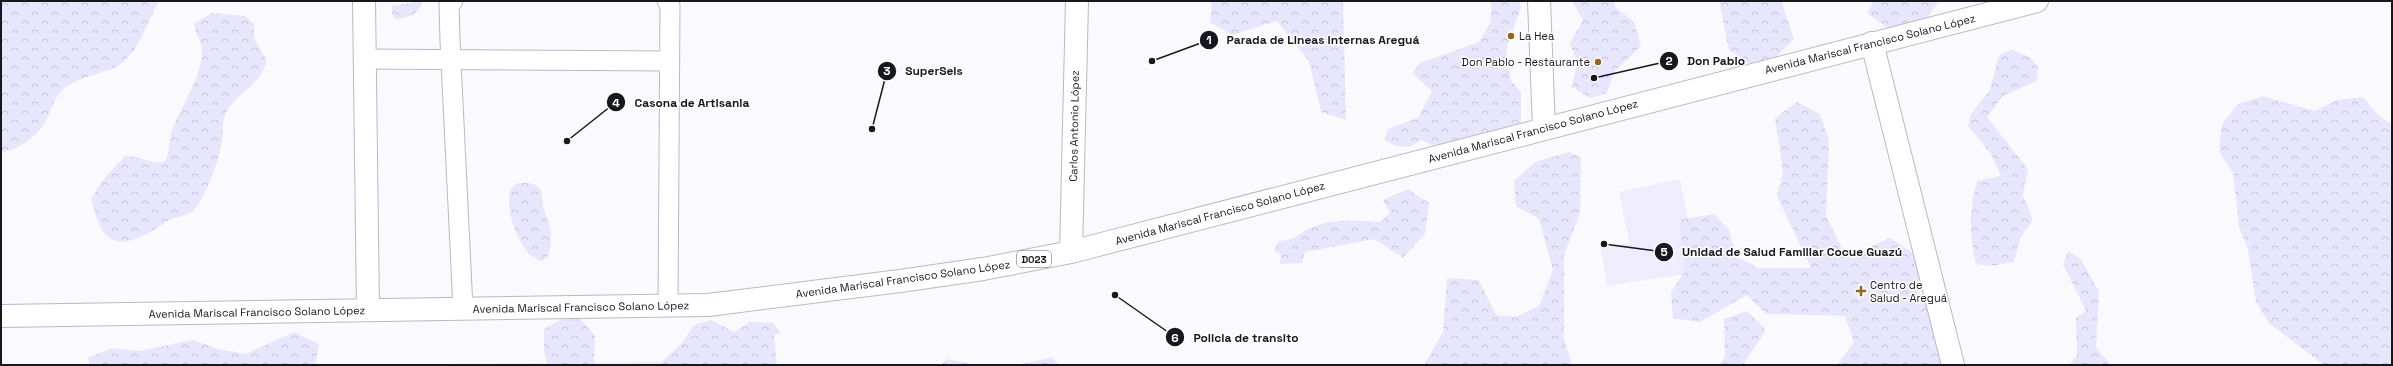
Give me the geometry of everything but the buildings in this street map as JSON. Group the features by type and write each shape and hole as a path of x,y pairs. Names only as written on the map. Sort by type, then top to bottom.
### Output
{"main road":[{"path":"364,1 368,310"},
{"name":"Carlos Antonio López","path":"1071,252 1077,1"},
{"path":"1538,1 1544,128"},
{"name":"Avenida Mariscal Francisco Solano López","path":"1,316 708,305 983,269 1071,252 2037,1"},
{"path":"1872,43 1953,365"}],"lane":[{"path":"453,1 449,5 450,59 463,309"},
{"path":"667,1 670,5 668,306"},
{"path":"365,60 450,59 669,61"}],"shaded area":[{"path":"1680,179 1698,272 1607,286 1601,248 1629,243 1619,192"},
{"path":"773,361 773,365 313,365"}],"green space":[{"path":"1,1 160,1 139,42 129,57 115,67 70,84 57,96 45,123 37,133 21,145 4,152 1,151"},
{"path":"414,1 423,1 416,13 409,17 395,19 392,13 392,6 412,3"},
{"path":"1212,1 1343,1 1346,120 1321,112 1309,61 1277,21 1232,35 1210,22"},
{"path":"1491,1 1520,1 1521,8 1506,49 1511,81 1521,92 1521,122 1513,132 1456,156 1421,140 1410,147 1396,146 1384,140 1389,128 1418,118 1432,91 1412,73 1420,63 1479,42 1491,21"},
{"path":"1572,1 1614,1 1615,7 1634,22 1641,46 1615,71 1607,93 1590,98 1572,87 1577,63 1570,43 1583,20"},
{"path":"1719,1 1781,1 1794,39 1777,56 1750,64 1729,50"},
{"path":"1874,1 1939,1 1925,21 1899,36 1867,13"},
{"path":"212,13 245,16 254,24 254,38 267,61 263,71 252,85 234,102 225,115 221,149 207,188 194,210 188,214 169,220 140,237 122,242 113,240 105,235 99,225 91,199 103,180 125,156 154,162 164,162 169,151 172,130 191,91 199,70 202,45 195,30 195,23"},
{"path":"2012,50 2030,57 2038,67 2037,81 2003,96 1987,117 2028,169 2023,195 2033,220 2020,238 2014,262 1990,266 1976,264 1971,232 1972,203 1977,181 2001,176 1991,154 1968,126 1971,114 1990,90 1999,55"},
{"path":"2263,96 2315,111 2337,100 2363,97 2379,116 2392,124 2392,365 2324,365 2270,324 2256,302 2248,250 2239,227 2233,173 2219,151 2222,124 2238,104"},
{"path":"1797,102 1820,114 1829,140 1826,216 1846,257 1890,238 1922,259 1917,291 1936,311 1958,365 1837,365 1854,342 1845,316 1766,314 1747,295 1700,322 1673,318 1671,292 1685,271 1679,220 1714,214 1729,230 1736,256 1758,268 1811,268 1777,196 1783,171 1775,118"},
{"path":"1569,152 1581,157 1580,213 1564,255 1564,339 1572,365 1424,365 1443,332 1447,278 1479,280 1496,315 1516,317 1539,306 1553,270 1539,219 1516,206 1514,181 1535,162"},
{"path":"518,183 533,184 541,190 543,206 551,231 551,243 547,258 541,261 530,255 525,249 511,218 509,196 512,188"},
{"path":"1408,189 1429,203 1425,234 1403,258 1374,239 1305,252 1302,263 1280,264 1281,255 1274,251 1279,241 1294,238 1308,229 1330,222 1381,222 1390,212 1383,200"},
{"path":"2068,251 2080,258 2099,291 2096,347 2111,365 2069,365 2077,356 2076,318 2086,311 2063,264"},
{"path":"1747,311 1766,330 1743,365 1719,365 1725,357 1724,319"},
{"path":"575,312 595,336 594,365 547,365 544,351 544,329"},
{"path":"711,320 734,332 750,322 773,323 781,333 774,335 777,365 661,365 663,361 681,344 694,325"},
{"path":"294,332 319,344 315,365 90,365 88,358 112,348 139,351 193,340 218,349 246,354"},
{"path":"1052,357 1059,365 1018,365"},
{"path":"947,359 975,365 941,365"}],"place":[{"name":"La Hea","path":"1511,36"},
{"name":"Parada de Lineas Internas Areguá","path":"1152,61"},
{"name":"Don Pablo - Restaurante","path":"1598,62"},
{"name":"Don Pablo","path":"1594,78"},
{"name":"SuperSeis","path":"872,129"},
{"name":"Casona de Artisania","path":"567,141"},
{"name":"Unidad de Salud Familiar Cocue Guazú","path":"1604,244"},
{"name":"Centro de Salud - Areguá","path":"1861,291"},
{"name":"Policia de transito","path":"1115,295"}]}
